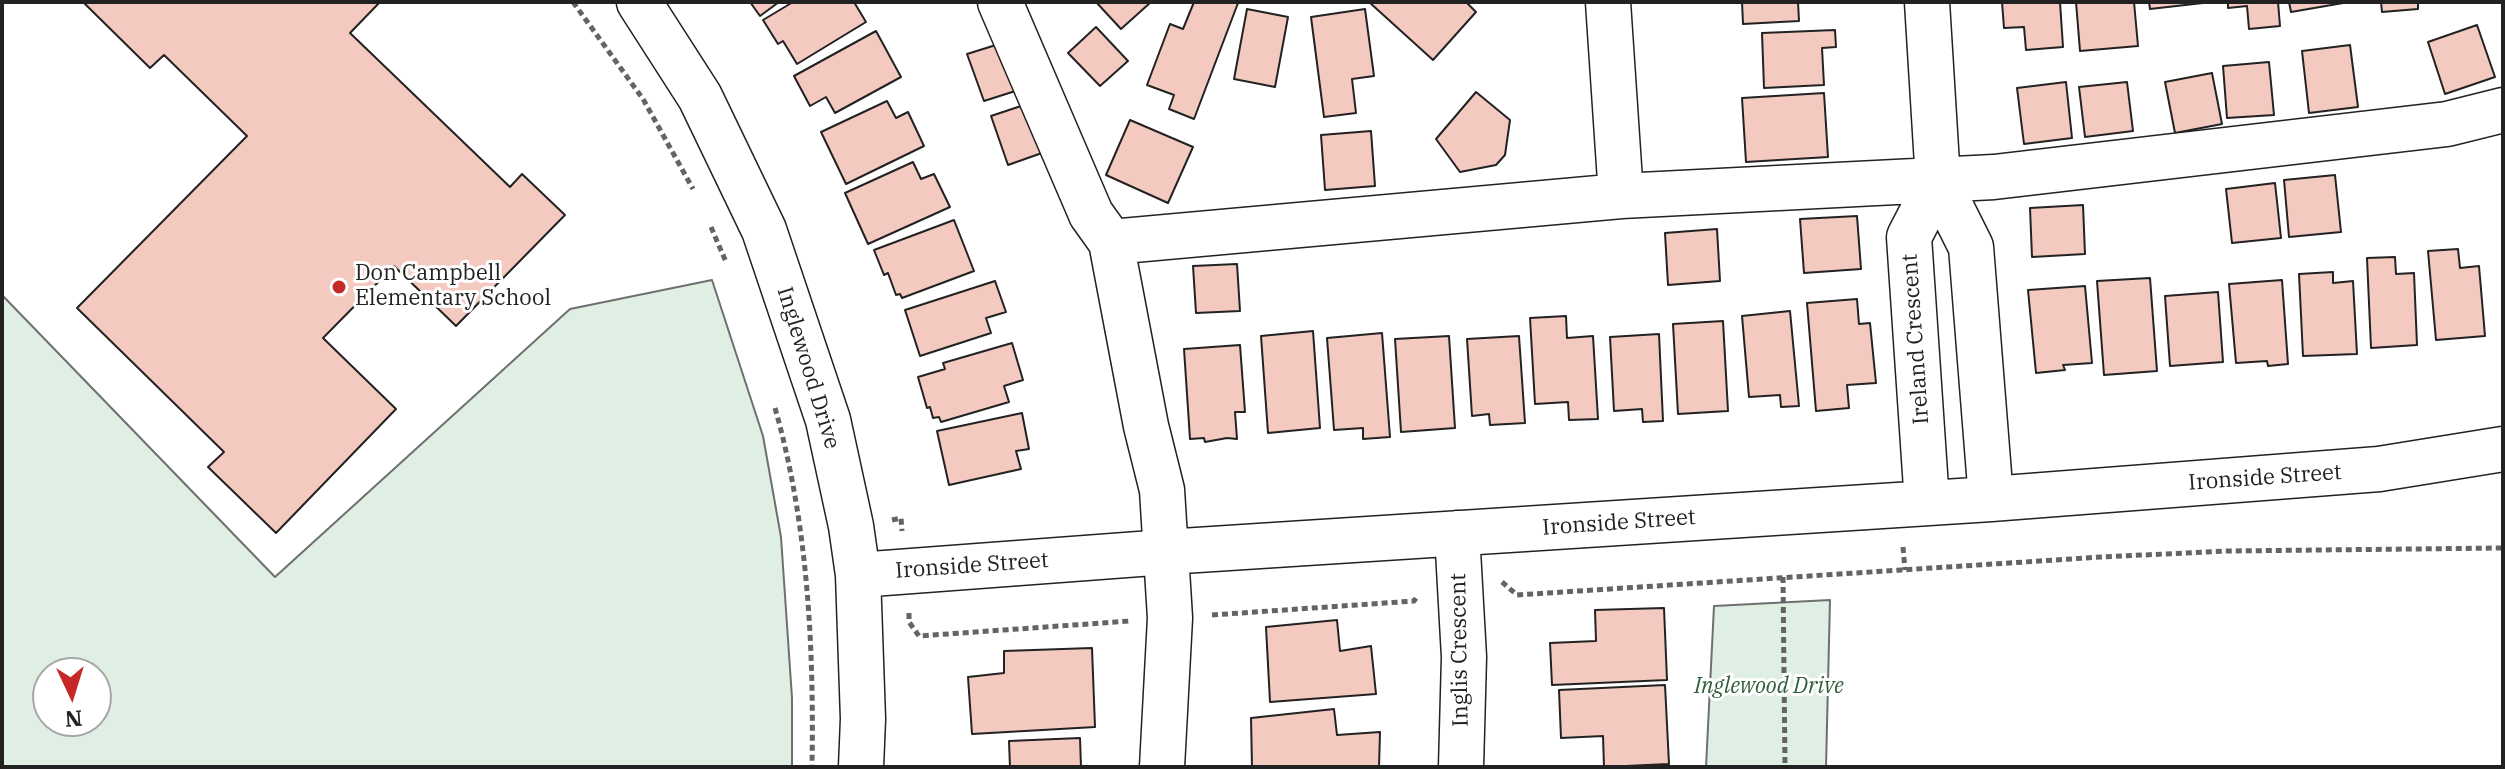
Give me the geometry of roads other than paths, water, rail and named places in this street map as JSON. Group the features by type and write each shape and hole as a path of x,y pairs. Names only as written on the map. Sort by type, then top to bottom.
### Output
{"street":[{"name":"Inglewood Drive","path":"639,2 700,97 764,230 828,420 851,526 858,575 863,719 861,767"},
{"path":"1000,2 1091,214 1111,242 1146,426 1162,490 1170,618 1162,767"},
{"path":"1608,2 1621,196"},
{"path":"1927,2 1938,181 1971,247 1991,499"},
{"path":"1111,242 1621,196 1994,177 2447,124 2503,110"},
{"name":"Ireland Crescent","path":"1927,503 1909,237 1938,181"},
{"name":"Ironside Street","path":"858,575 1991,499 2379,469 2503,449"},
{"name":"Ironside Street","path":"2379,469 2503,475"},
{"name":"Inglis Crescent","path":"1457,533 1464,657 1461,767"}],"place":[{"name":"Don Campbell Elementary School","path":"339,287"}]}
